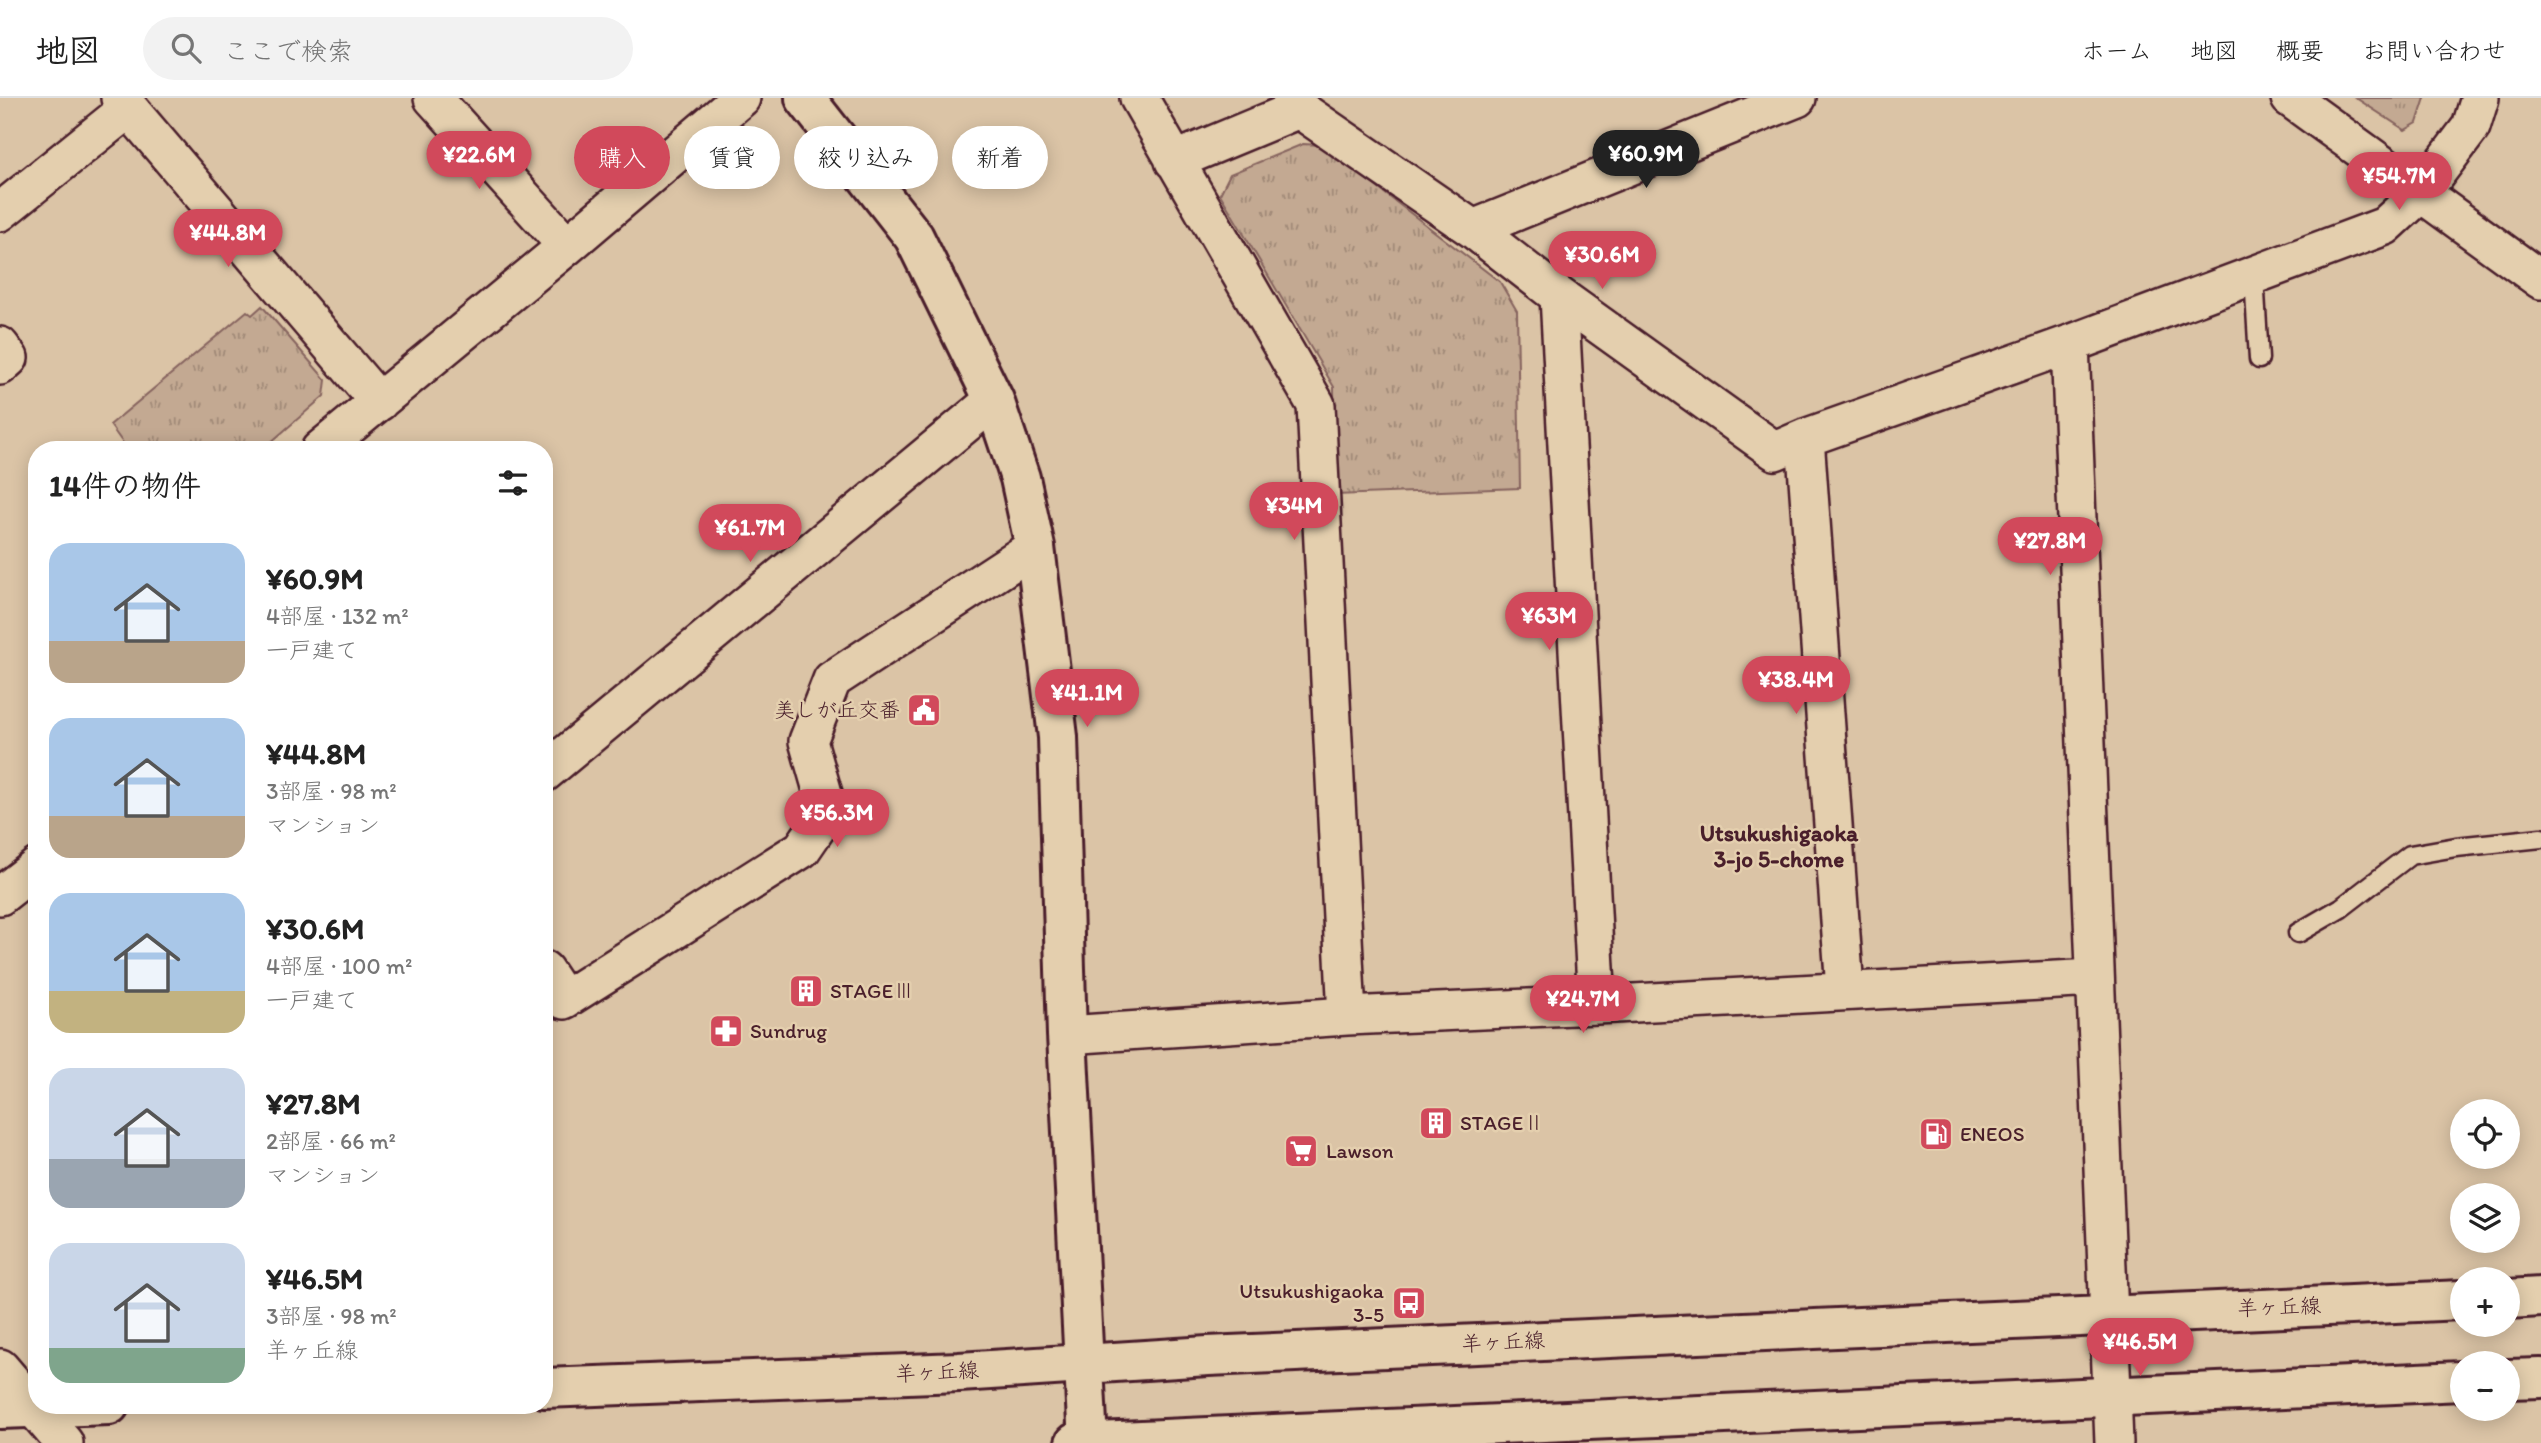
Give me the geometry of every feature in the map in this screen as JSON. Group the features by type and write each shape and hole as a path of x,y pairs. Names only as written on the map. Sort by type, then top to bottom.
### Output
{"main road":[{"path":"805,98 914,237 994,400 1020,478 1035,547 1058,737 1067,1035 1088,1443"},
{"path":"2520,1298 2541,1297"},
{"name":"羊ヶ丘線","path":"553,1388 959,1372 1208,1356 2450,1301"},
{"path":"2520,1379 2541,1378"},
{"path":"1075,1443 2450,1382"}],"street":[{"path":"433,98 567,246"},
{"path":"331,441 741,98"},
{"path":"1139,98 1316,405 1347,1016"},
{"path":"1474,229 1797,98"},
{"path":"2290,98 2541,280"},
{"path":"1174,161 1299,109 1474,229 1559,296 1775,451 2385,226 2422,192 2471,127 2480,98"},
{"path":"0,212 124,103 379,402"},
{"path":"1559,296 1597,1005"},
{"path":"2070,344 2114,1443"},
{"path":"0,346 9,358 0,366"},
{"path":"553,766 994,400"},
{"path":"1805,438 1845,990"},
{"path":"553,984 564,1000 802,849 828,811 808,741 832,680 1035,547"},
{"path":"0,896 28,874"},
{"path":"1067,1035 1347,1016 2095,978"},
{"path":"0,1368 17,1408 64,1443"}],"lane":[{"path":"2254,276 2259,359"},
{"path":"2298,933 2341,908 2410,855 2456,846 2541,838"}],"green space":[{"path":"2356,98 2425,98 2417,123 2405,130"},
{"path":"1303,144 1322,145 1500,282 1517,311 1520,488 1335,495 1334,387 1220,194 1230,174"},
{"path":"262,306 326,380 324,396 272,441 122,441 110,425 247,311 252,315"}],"place":[{"name":"美しが丘交番","path":"924,710"},
{"name":"STAGEⅢ","path":"806,991"},
{"name":"Sundrug","path":"726,1031"},
{"name":"STAGEⅡ","path":"1436,1123"},
{"name":"ENEOS","path":"1936,1134"},
{"name":"Lawson","path":"1301,1151"},
{"name":"Utsukushigaoka 3-5","path":"1409,1303"}],"district":[{"name":"Utsukushigaoka 3-jo 5-chome","path":"1779,846"}]}
